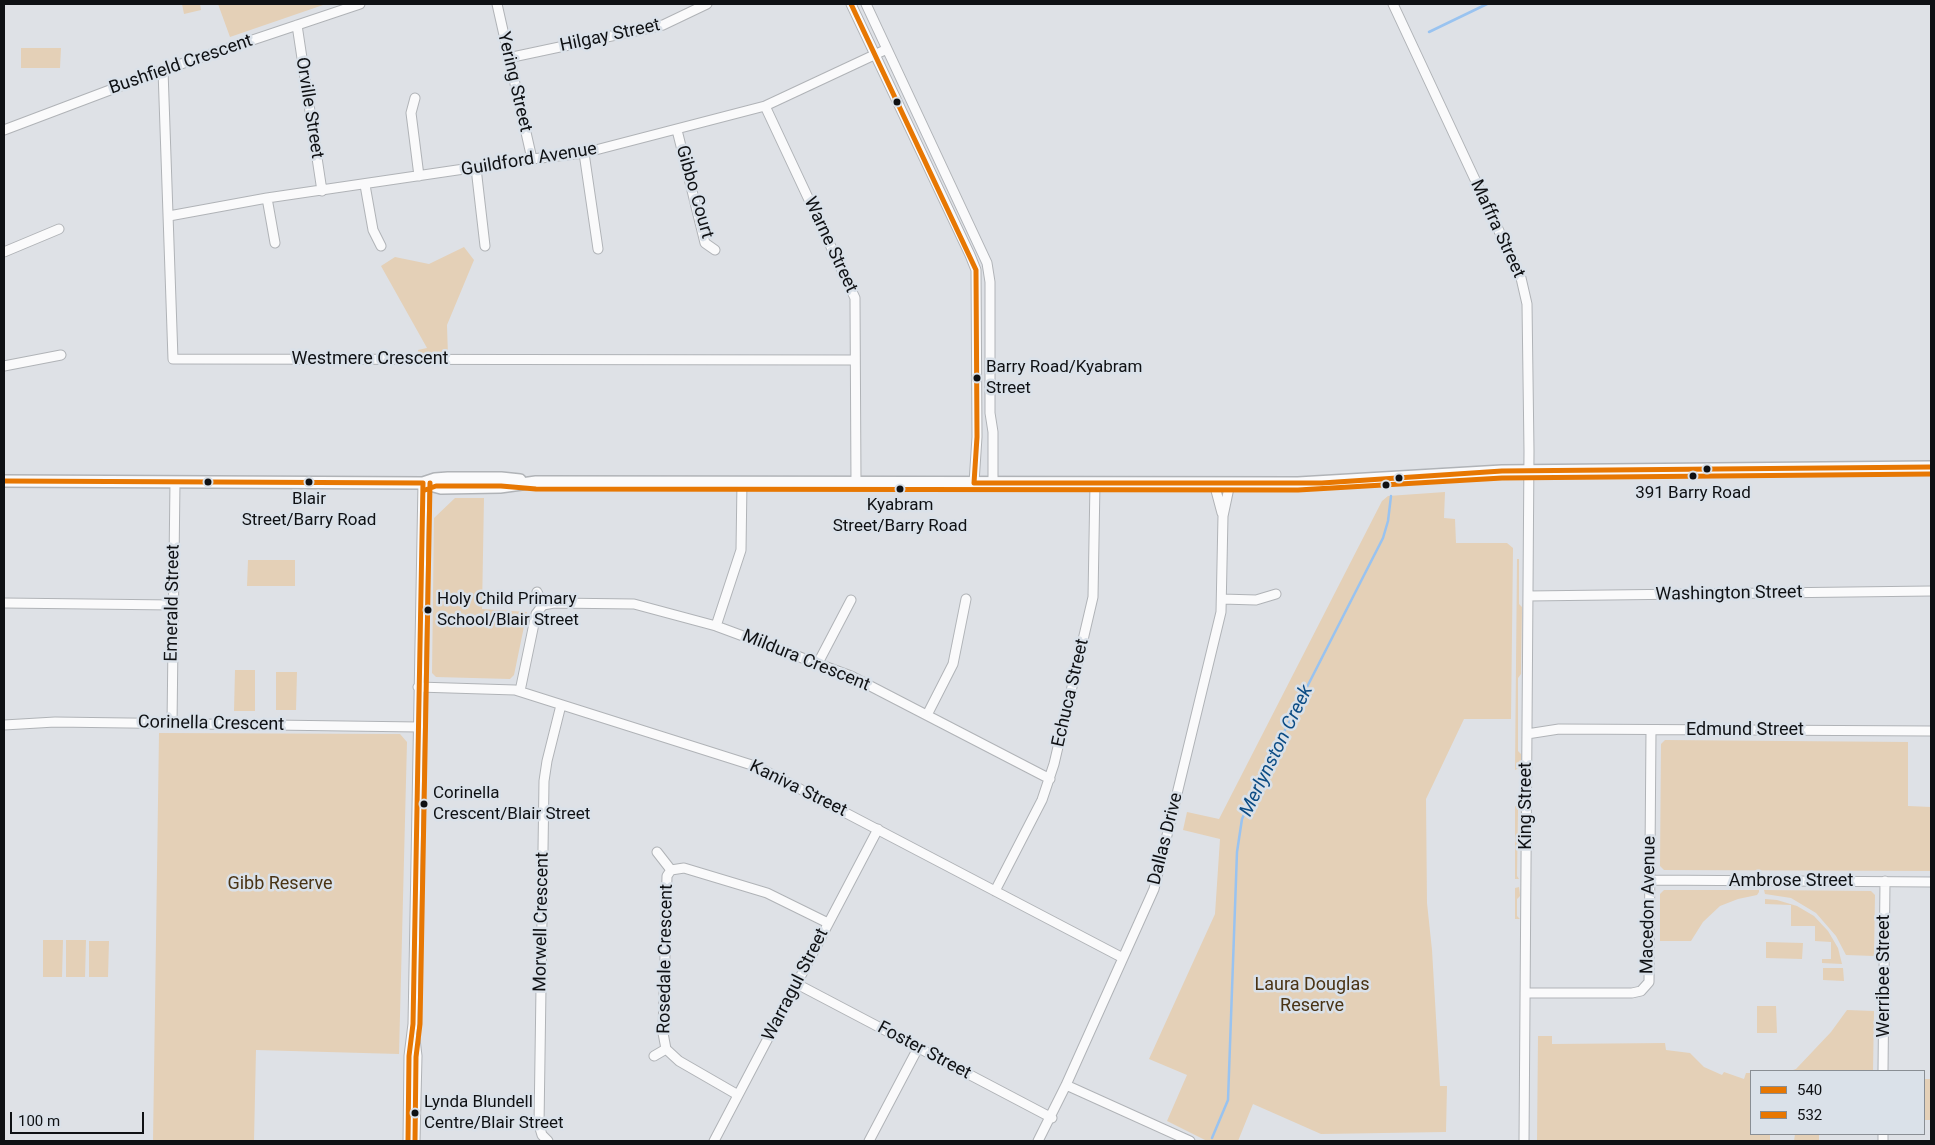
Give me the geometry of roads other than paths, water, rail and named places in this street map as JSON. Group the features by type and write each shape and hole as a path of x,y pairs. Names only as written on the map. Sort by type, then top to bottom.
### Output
{"main road":[{"path":"4,481 423,483 441,488 500,487 536,482 1322,483 1528,470 1931,467"}],"street":[{"name":"Bushfield Crescent","path":"4,130 162,70 360,4"},
{"name":"Yering Street","path":"497,4 532,159"},
{"name":"Hilgay Street","path":"508,58 663,25 707,4"},
{"path":"851,4 974,263 977,278 977,437 974,483"},
{"path":"866,4 987,263 990,282 990,413 993,483"},
{"name":"Maffra Street","path":"1393,4 1524,286 1527,304 1528,341 1528,470"},
{"name":"Orville Street","path":"297,25 322,191"},
{"name":"Guildford Avenue","path":"169,216 268,198 584,153 765,106 887,49"},
{"name":"Westmere Crescent","path":"162,70 173,359 855,360"},
{"path":"415,98 411,113 419,176"},
{"name":"Warne Street","path":"765,106 855,298 856,483"},
{"name":"Gibbo Court","path":"677,130 705,243 715,250"},
{"path":"584,153 598,249"},
{"path":"476,168 485,246"},
{"path":"365,185 373,230 381,246"},
{"path":"268,198 275,243"},
{"path":"960,234 972,228"},
{"path":"4,252 59,229"},
{"path":"4,366 60,355"},
{"name":"King Street","path":"1524,1141 1528,470"},
{"name":"Emerald Street","path":"172,724 175,482"},
{"path":"716,626 742,543 742,482"},
{"path":"408,1141 409,1056 413,1024 423,483"},
{"name":"Echuca Street","path":"995,890 1042,800 1050,779 1093,597 1095,483"},
{"name":"Dallas Drive","path":"1214,483 1223,516"},
{"name":"Dallas Drive","path":"1038,1141 1052,1118 1154,889 1219,621 1222,599 1223,516 1230,483"},
{"name":"Washington Street","path":"1528,596 1931,591"},
{"path":"520,691 536,614 543,605 537,592"},
{"path":"1222,599 1256,600 1276,594"},
{"path":"927,715 953,664 966,599"},
{"path":"818,663 851,600"},
{"name":"Mildura Crescent","path":"543,605 554,602 628,603 716,626 864,682 1050,779"},
{"path":"4,604 173,606"},
{"name":"Kaniva Street","path":"418,687 508,689 520,691 758,767 1124,958"},
{"name":"Morwell Crescent","path":"546,1141 539,1124 544,781 561,705"},
{"name":"Corinella Crescent","path":"4,725 38,722 418,727"},
{"name":"Edmund Street","path":"1527,729 1931,731"},
{"name":"Macedon Avenue","path":"1525,992 1632,993 1644,988 1649,982 1651,730"},
{"name":"Warragul Street","path":"714,1141 878,829"},
{"name":"Rosedale Crescent","path":"657,852 671,870"},
{"name":"Rosedale Crescent","path":"671,870 684,868 767,893 828,923"},
{"name":"Rosedale Crescent","path":"671,870 666,881 663,1034 666,1049 679,1061 738,1095"},
{"name":"Ambrose Street","path":"1650,880 1931,882"},
{"name":"Werribee Street","path":"1883,1070 1885,881"},
{"name":"Foster Street","path":"797,984 1052,1118"},
{"path":"413,1024 417,1056 415,1141"},
{"path":"869,1141 918,1048"},
{"name":"Rosedale Crescent","path":"654,1056 666,1049"},
{"path":"1066,1085 1190,1141"}],"waterway":[{"name":"Merlynston Creek","path":"1429,32 1487,4"},
{"name":"Merlynston Creek","path":"1212,1138 1228,1100 1237,852 1242,819 1258,783 1383,538 1388,521 1391,496"}],"place":[{"name":"Barry Road/Kyabram Street","path":"977,378"},
{"name":"391 Barry Road","path":"1693,476"},
{"name":"Blair Street/Barry Road","path":"309,482"},
{"name":"Kyabram Street/Barry Road","path":"900,489"},
{"name":"Holy Child Primary School/Blair Street","path":"428,610"},
{"name":"Corinella Crescent/Blair Street","path":"424,804"},
{"name":"Lynda Blundell Centre/Blair Street","path":"415,1113"}],"park label":[{"name":"Gibb Reserve","path":"280,884"},
{"name":"Laura Douglas Reserve","path":"1312,995"}]}
